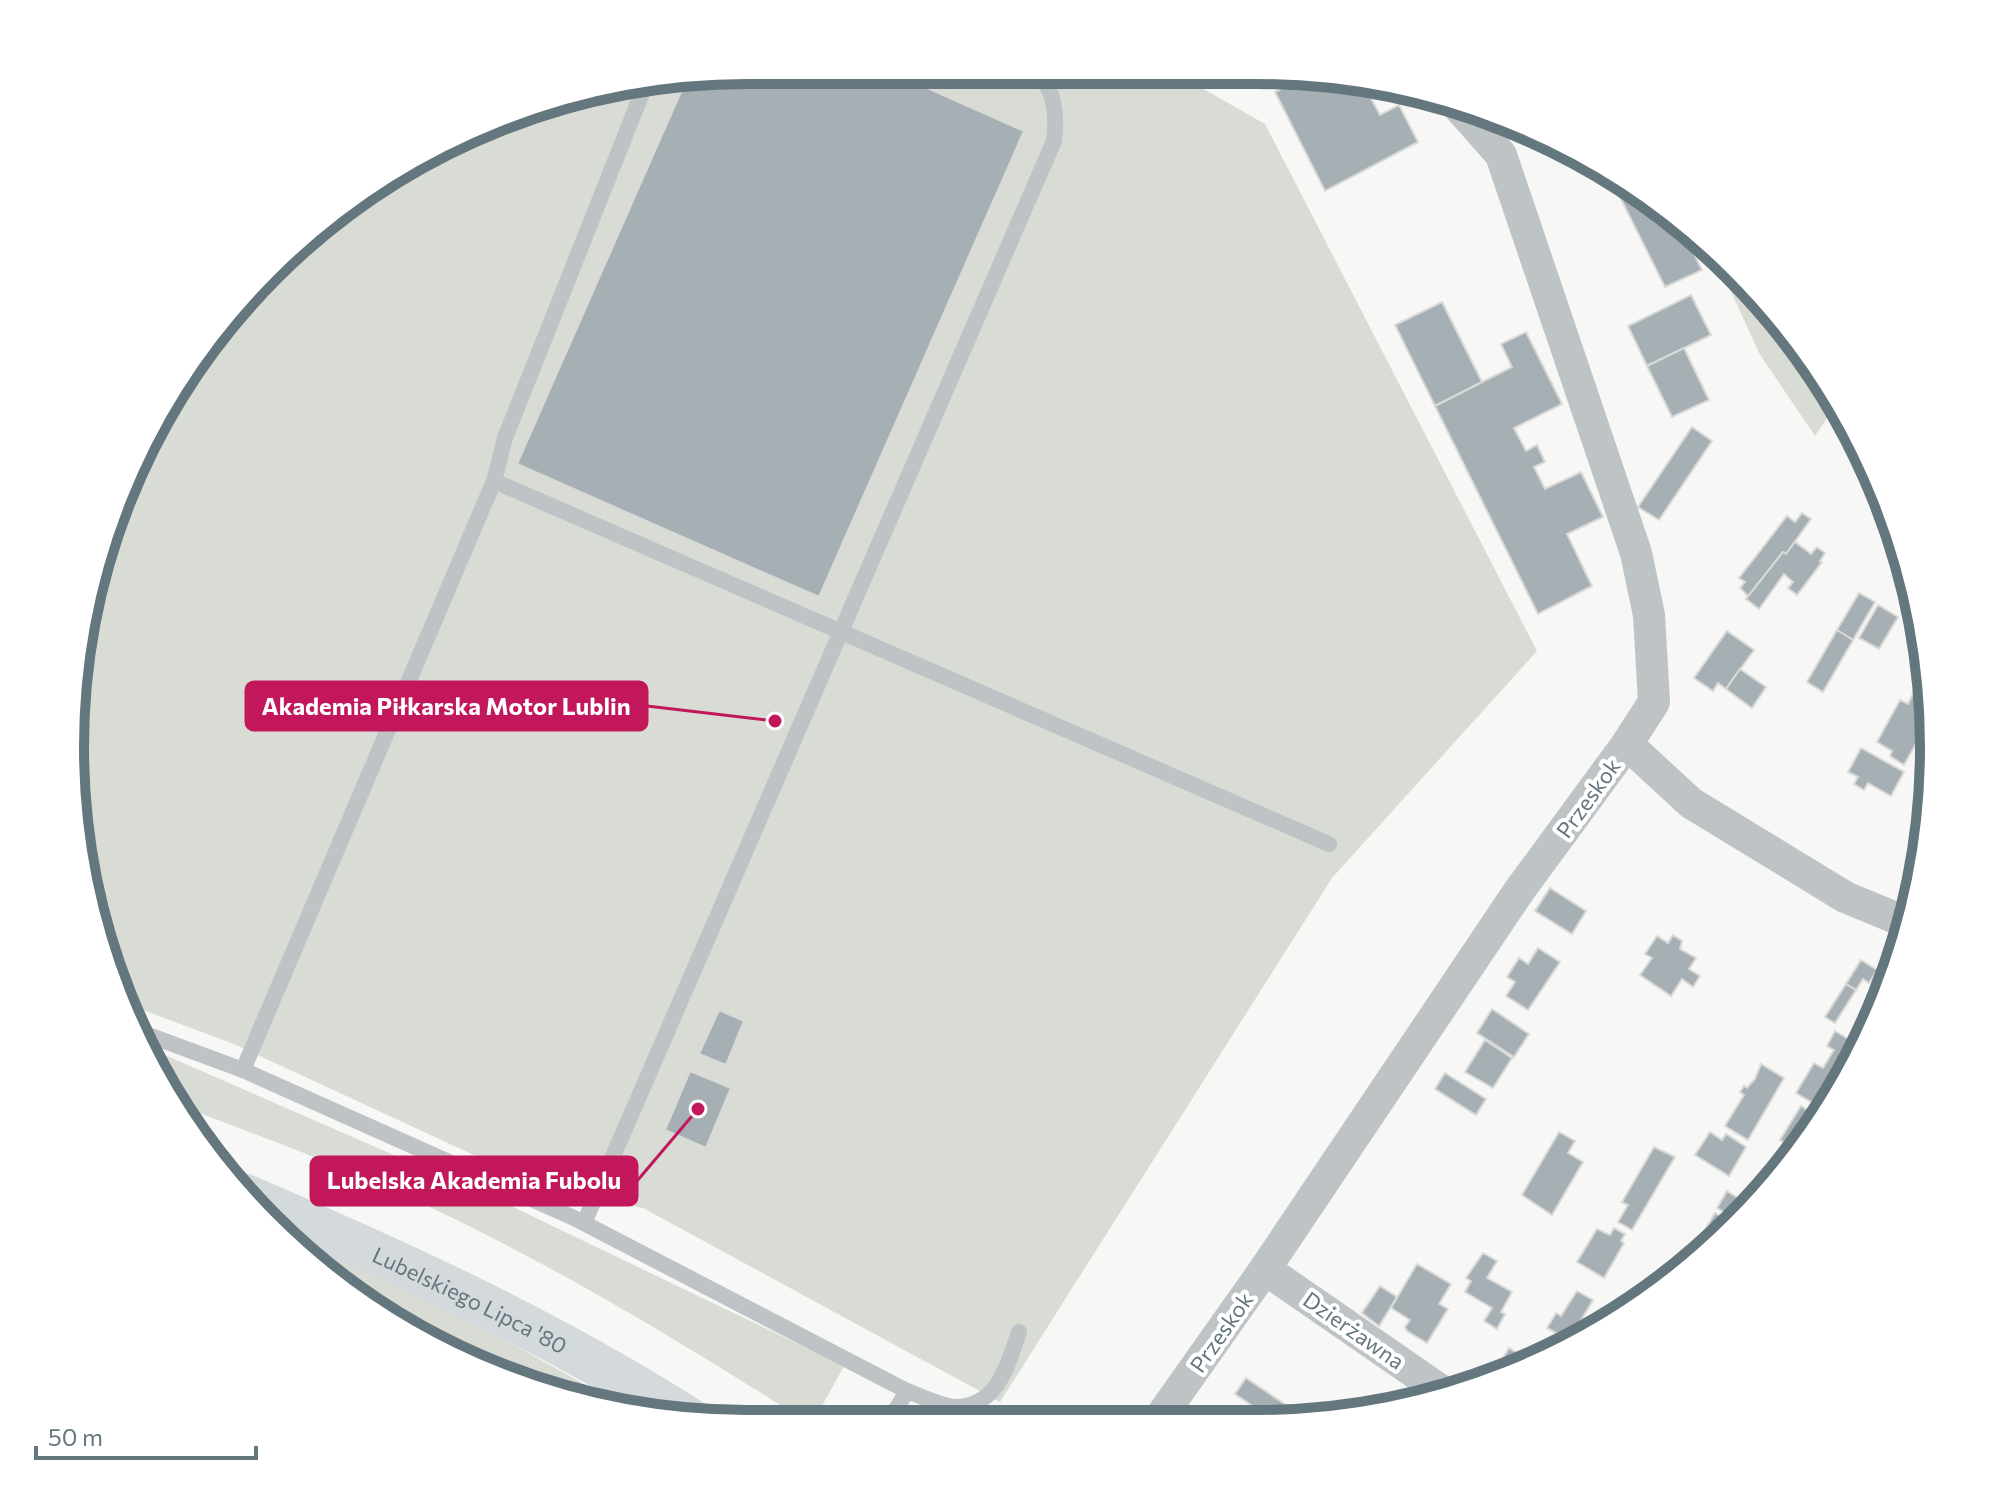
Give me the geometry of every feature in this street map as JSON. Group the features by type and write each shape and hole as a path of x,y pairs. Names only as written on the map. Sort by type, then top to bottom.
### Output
{"main road":[{"name":"Lubelskiego Lipca '80","path":"269,1206 389,1257 534,1329 663,1404"}],"street":[{"name":"Przeskok","path":"1165,1410 1265,1269 1519,891 1627,744 1654,702 1649,615 1636,553 1501,155 1469,119"},
{"path":"1627,744 1691,803 1845,897 1897,919"},
{"name":"Dzierżawna","path":"1265,1269 1434,1386"}],"lane":[{"path":"584,1223 1054,141 1057,121 1051,92 1045,84"},
{"path":"243,1070 494,481 505,438 642,93"},
{"path":"494,481 1329,844"},
{"path":"150,1036 243,1070 584,1223 907,1391 955,1407 983,1399 1004,1378 1019,1332"},
{"path":"896,1410 907,1391"}],"shaded area":[{"path":"747,84 1195,84 1265,124 1537,651 1332,878 1000,1402 643,1208 543,1187 234,1044 137,1008 134,1001 107,919 90,834 85,790 85,704 97,618 107,575 134,493 152,454 173,415 221,343 278,278 310,249 343,221 415,173 493,134 575,107 660,90"},
{"path":"1724,276 1783,343 1830,414 1815,436 1759,353"},
{"path":"159,1052 513,1207 844,1366 820,1410 788,1410 611,1302 510,1247 406,1196 193,1111"},
{"path":"316,1250 411,1291 599,1393 496,1361 379,1298"}],"building":[{"path":"747,84 918,84 1024,131 819,597 517,464 683,87"},
{"path":"1289,85 1369,94 1380,115 1399,105 1418,142 1325,191 1275,92"},
{"path":"1617,191 1690,245 1702,270 1665,287"},
{"path":"1691,295 1711,335 1647,366 1628,326"},
{"path":"1442,302 1482,382 1435,406 1395,325"},
{"path":"1526,332 1562,404 1514,428 1526,451 1537,445 1545,462 1534,467 1545,489 1581,472 1603,517 1567,534 1592,586 1538,614 1435,406 1512,367 1501,344"},
{"path":"1684,348 1709,400 1672,417 1647,366"},
{"path":"1692,427 1712,441 1659,520 1638,507"},
{"path":"1802,513 1811,519 1786,554 1783,552 1748,596 1740,588 1745,582 1739,578 1787,516 1795,522"},
{"path":"1795,542 1811,554 1817,547 1825,553 1822,562 1797,595 1788,588 1793,582 1784,574 1759,609 1746,599 1783,552 1786,554"},
{"path":"1859,593 1875,602 1853,640 1837,630"},
{"path":"1878,605 1898,617 1879,649 1859,638"},
{"path":"1837,630 1853,640 1823,692 1807,682"},
{"path":"1727,631 1754,650 1726,689 1718,683 1713,691 1694,678"},
{"path":"1740,669 1766,687 1752,708 1726,689"},
{"path":"1913,694 1918,697 1920,737 1904,765 1890,756 1892,751 1877,742 1900,700 1908,704"},
{"path":"1861,748 1904,772 1891,796 1868,783 1864,790 1854,784 1858,777 1848,772"},
{"path":"1550,888 1586,911 1572,934 1535,911"},
{"path":"1673,935 1682,941 1680,949 1696,958 1689,969 1700,976 1693,987 1682,979 1671,996 1640,975 1652,958 1645,954 1657,936 1668,943"},
{"path":"1538,948 1560,962 1528,1010 1506,996 1515,982 1507,977 1519,958 1528,964"},
{"path":"1861,960 1877,970 1869,983 1863,979 1856,990 1846,984"},
{"path":"1846,984 1856,990 1835,1023 1825,1017"},
{"path":"1492,1009 1529,1034 1514,1057 1477,1033"},
{"path":"719,1010 744,1021 726,1065 699,1054"},
{"path":"1835,1031 1852,1041 1815,1104 1796,1093 1814,1063 1823,1068 1834,1050 1827,1046"},
{"path":"1485,1040 1512,1058 1493,1088 1465,1072"},
{"path":"1761,1064 1784,1078 1748,1140 1725,1126 1744,1095 1740,1092 1755,1079"},
{"path":"690,1071 731,1088 706,1148 665,1130"},
{"path":"1445,1073 1486,1099 1476,1115 1435,1089"},
{"path":"1801,1106 1810,1112 1787,1145 1780,1140"},
{"path":"1559,1132 1575,1141 1568,1153 1583,1162 1552,1215 1522,1195"},
{"path":"1710,1132 1722,1140 1726,1134 1746,1147 1729,1176 1695,1155"},
{"path":"1654,1147 1675,1157 1632,1230 1618,1222 1628,1205 1622,1202"},
{"path":"1727,1191 1741,1200 1728,1214 1717,1208"},
{"path":"1715,1213 1724,1218 1698,1241"},
{"path":"1614,1228 1625,1234 1621,1241 1624,1243 1604,1278 1577,1262 1597,1229 1610,1235"},
{"path":"1483,1253 1497,1261 1487,1278 1512,1292 1501,1312 1505,1314 1497,1329 1484,1321 1492,1308 1465,1292 1471,1281 1466,1278"},
{"path":"1417,1264 1451,1284 1439,1304 1448,1309 1427,1343 1407,1331 1405,1327 1410,1320 1391,1308"},
{"path":"1380,1286 1397,1297 1379,1326 1362,1313"},
{"path":"1577,1291 1593,1300 1577,1327 1561,1336 1547,1328 1556,1313 1561,1316"},
{"path":"1509,1348 1521,1356 1501,1364"},
{"path":"1246,1378 1289,1407 1259,1410 1235,1394"}],"place":[{"name":"Akademia Piłkarska Motor Lublin","path":"775,721"},
{"name":"Lubelska Akademia Fubolu","path":"698,1109"}]}
